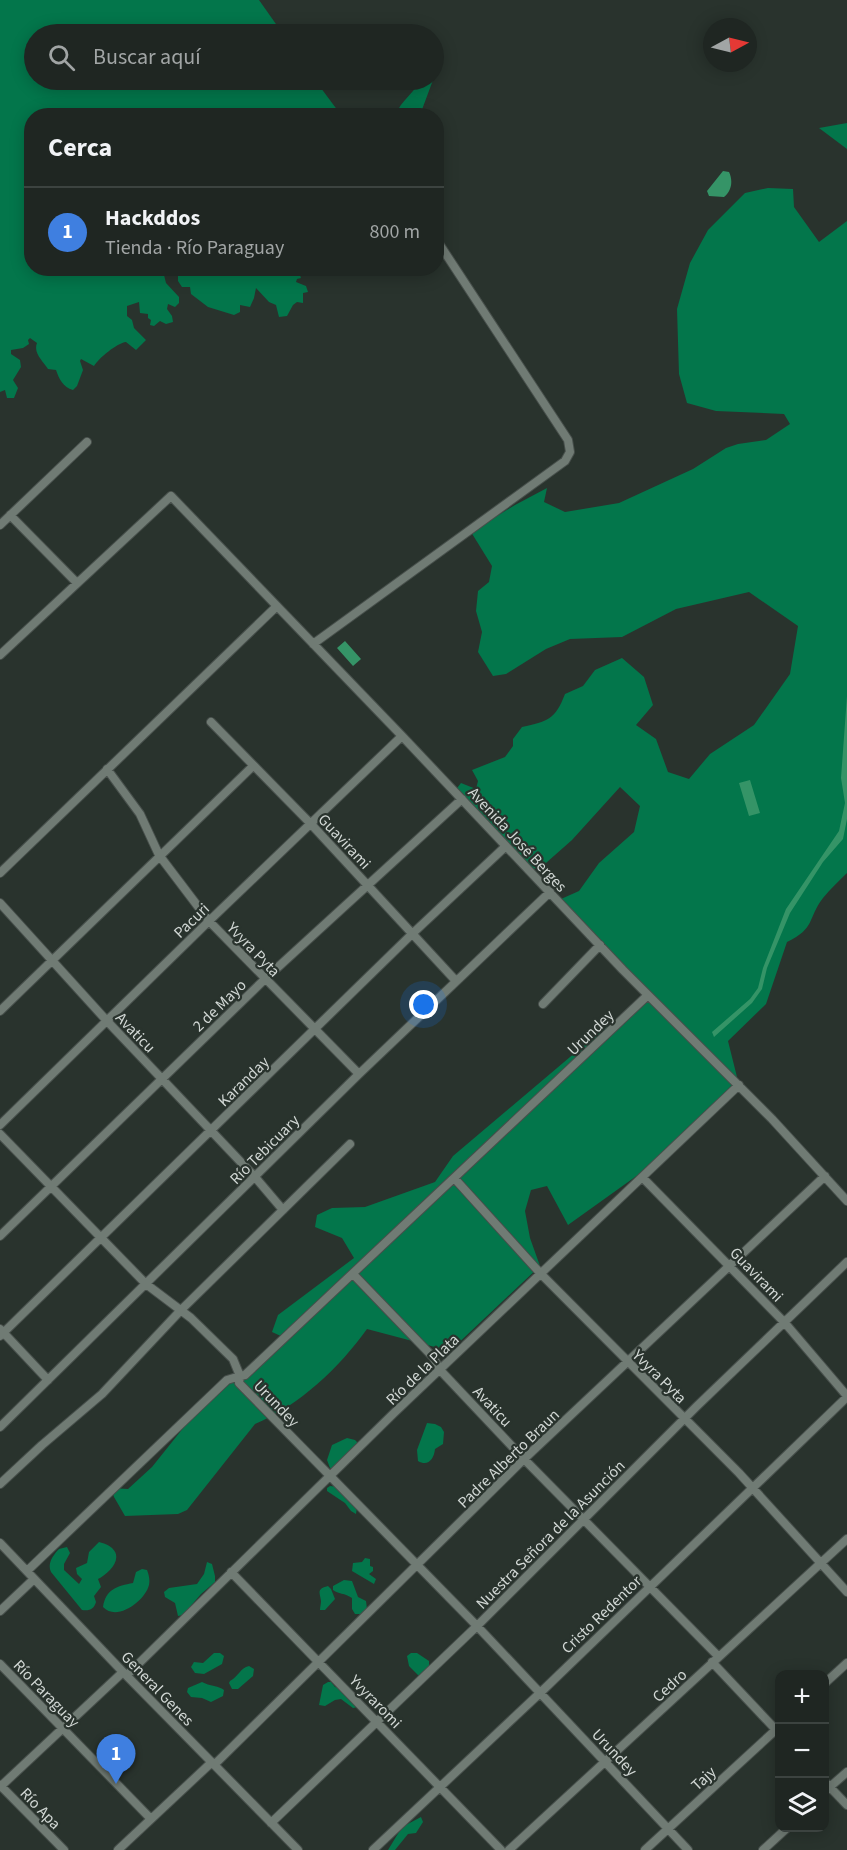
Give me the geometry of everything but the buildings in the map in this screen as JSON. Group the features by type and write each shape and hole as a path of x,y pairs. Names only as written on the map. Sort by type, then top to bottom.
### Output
{"street":[{"path":"314,644 565,461 570,452 568,440 444,251"},
{"path":"0,525 87,442"},
{"name":"Avenida José Berges","path":"77,583 171,496 648,995 739,1085 847,1201"},
{"path":"0,655 77,583 10,515"},
{"path":"0,873 277,606"},
{"name":"Guavirami","path":"211,722 310,824 456,981"},
{"name":"Pacuri","path":"0,1125 208,921 402,736"},
{"path":"0,1011 253,766"},
{"name":"Yvyra Pyta","path":"108,769 140,814 159,855 208,921 359,1074"},
{"name":"2 de Mayo","path":"0,1236 265,980 462,799"},
{"name":"Karanday","path":"1,1332 506,846"},
{"name":"Río Tebicuary","path":"0,1427 359,1074 550,892"},
{"name":"Avaticu","path":"0,903 107,1021 212,1130 283,1210"},
{"path":"543,1004 600,945"},
{"name":"Urundey","path":"648,995 455,1179 245,1375 240,1376 239,1383 477,1626 688,1850"},
{"name":"Río de la Plata","path":"0,1786 125,1673 331,1478 440,1370 739,1085"},
{"path":"0,1134 146,1284 181,1310 233,1359 240,1376 227,1380 27,1571"},
{"path":"0,1484 102,1394 181,1310 350,1144"},
{"name":"Padre Alberto Braun","path":"118,1850 213,1764 626,1361 825,1176"},
{"name":"Guavirami","path":"642,1177 785,1323 847,1396"},
{"name":"Yvyra Pyta","path":"455,1179 541,1274 752,1488 847,1593"},
{"name":"Nuestra Señora de la Asunción","path":"272,1823 477,1626 847,1262"},
{"name":"Avaticu","path":"353,1274 433,1357 440,1370 524,1459 649,1587 775,1726"},
{"path":"1,1332 48,1380"},
{"name":"Cristo Redentor","path":"373,1850 540,1693 847,1396"},
{"name":"Cedro","path":"509,1850 847,1539"},
{"name":"General Genes","path":"0,1542 298,1850"},
{"name":"Yvyraromi","path":"231,1572 501,1850"},
{"path":"0,1611 34,1579"},
{"path":"829,1680 847,1663"},
{"name":"Río Paraguay","path":"0,1664 151,1820"},
{"name":"Tajy","path":"645,1850 775,1732"},
{"path":"829,1785 847,1772"},
{"name":"Río Apa","path":"0,1786 64,1850"},
{"path":"829,1790 847,1805"},
{"path":"763,1850 782,1832"}],"shaded area":[{"path":"0,0 259,0 276,24 24,24 24,90 322,90 336,108 24,108 24,276 164,276 166,283 179,297 179,303 175,307 168,304 167,309 173,322 166,324 160,321 154,326 150,325 151,320 148,314 140,313 139,302 127,306 127,316 132,320 134,328 146,340 136,350 126,342 118,345 94,366 81,359 83,370 73,390 62,382 56,370 48,369 37,354 37,343 30,338 29,344 23,348 11,350 11,354 20,360 21,367 13,380 18,388 14,398 7,398 5,390 0,392"},
{"path":"413,90 429,90 423,108 400,108"},
{"path":"847,123 847,149 819,128"},
{"path":"723,171 729,172 730,175 729,192 724,197 709,196 707,191"},
{"path":"768,188 793,189 794,207 819,242 847,221 847,873 823,898 803,932 787,942 766,1004 728,1041 739,1085 663,1157 568,1225 547,1186 531,1190 525,1211 530,1238 540,1266 450,1351 367,1329 344,1358 303,1396 288,1407 255,1424 187,1510 178,1514 125,1516 111,1488 128,1489 152,1467 188,1422 245,1370 265,1357 283,1337 272,1332 278,1315 354,1258 342,1238 315,1227 317,1215 332,1208 365,1207 435,1182 453,1156 583,1046 648,995 648,992 561,899 579,891 599,863 634,832 640,806 620,787 572,840 538,870 531,867 454,792 461,783 476,789 478,781 472,770 505,757 513,746 513,739 522,727 550,718 558,709 565,694 583,686 595,670 622,658 644,677 653,705 636,725 656,739 668,772 689,779 710,754 754,725 790,674 798,626 749,592 676,609 622,637 570,639 546,649 506,674 493,676 478,652 482,632 476,611 478,591 489,582 492,566 471,532 547,488 544,502 565,512 619,503 693,469 726,448 766,440 790,424 784,414 716,411 687,403 679,374 677,309 690,263 708,230 745,193"},
{"path":"178,276 300,276 296,282 306,286 308,292 303,293 303,303 297,302 287,316 279,317 276,305 269,302 256,288 250,307 240,305 240,312 234,315 208,307 191,294 190,287 182,287"},
{"path":"345,641 361,659 353,666 337,648"},
{"path":"847,696 847,819 843,839 823,862 790,913 767,968 762,989 752,1003 714,1037 712,1032 750,999 758,988 763,968 786,909 839,831 845,803 841,778"},
{"path":"750,780 760,813 749,816 739,783"},
{"path":"427,1423 441,1427 444,1432 443,1444 435,1449 432,1459 422,1463 418,1461 417,1450"},
{"path":"347,1438 358,1443 334,1468 330,1468 327,1460 332,1445"},
{"path":"330,1486 338,1487 357,1507 356,1514 327,1491"},
{"path":"99,1542 112,1548 115,1552 115,1561 110,1570 98,1579 101,1587 94,1596 96,1602 93,1608 82,1610 51,1572 50,1563 59,1549 67,1547 70,1553 64,1564 64,1570 79,1584 82,1579 77,1574 76,1568 87,1563 89,1552"},
{"path":"365,1558 370,1559 370,1566 373,1567 373,1571 369,1574 376,1579 374,1584 352,1571 353,1563 362,1562"},
{"path":"207,1562 212,1564 215,1582 183,1615 178,1616 175,1603 165,1597 164,1592 169,1588 197,1584 204,1574"},
{"path":"142,1569 147,1570 149,1585 136,1603 130,1608 116,1612 103,1607 104,1601 113,1589 133,1583 136,1572"},
{"path":"344,1580 352,1581 358,1597 366,1601 367,1609 363,1614 355,1614 352,1609 352,1598 333,1590 333,1586"},
{"path":"328,1586 335,1599 325,1610 320,1610 320,1592 322,1588"},
{"path":"214,1653 224,1656 222,1664 204,1674 195,1673 191,1667 194,1662 203,1663"},
{"path":"417,1653 429,1661 429,1669 421,1678 409,1666 407,1656"},
{"path":"249,1666 254,1669 253,1676 238,1689 232,1689 230,1681 243,1668"},
{"path":"202,1682 224,1690 223,1696 211,1702 191,1697 187,1692 188,1688"},
{"path":"328,1682 335,1687 352,1690 358,1707 353,1708 341,1699 325,1706 319,1705 323,1685"},
{"path":"421,1817 423,1822 416,1833 408,1834 395,1850 388,1850 402,1827"}],"place":[{"name":"Hackddos","path":"116,1784"}]}
